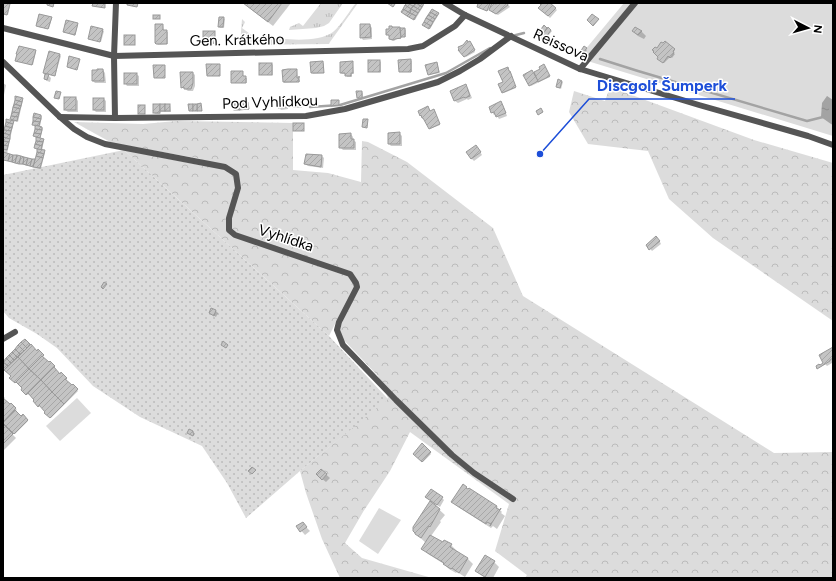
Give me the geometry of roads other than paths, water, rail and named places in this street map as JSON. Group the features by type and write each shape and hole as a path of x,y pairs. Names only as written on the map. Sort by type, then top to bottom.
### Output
{"street":[{"path":"115,118 114,56 116,3"},
{"name":"Reissova","path":"445,3 464,15 580,69 808,136 833,145"},
{"path":"580,69 635,3"},
{"name":"Gen. Krátkého","path":"3,28 114,56 408,49 423,46 455,26 464,15"},
{"name":"Pod Vyhlídkou","path":"60,117 115,118 306,116 345,110 438,82 480,59 511,36"},
{"name":"Vyhlídka","path":"3,62 60,117 74,129 87,137 105,144 225,167 236,174 238,188 229,218 229,230 235,235 350,274 357,287 339,322 337,330 343,345 452,455 474,473 513,499"},
{"path":"3,339 15,332"}],"water":[{"path":"827,96 833,100 833,125 821,117 822,103"}],"waterway":[{"path":"512,36 524,33"},
{"path":"310,107 340,105 446,73 490,48"},
{"path":"600,59 807,121 823,117"}],"place":[{"name":"Discgolf Šumperk","path":"540,154"}]}
